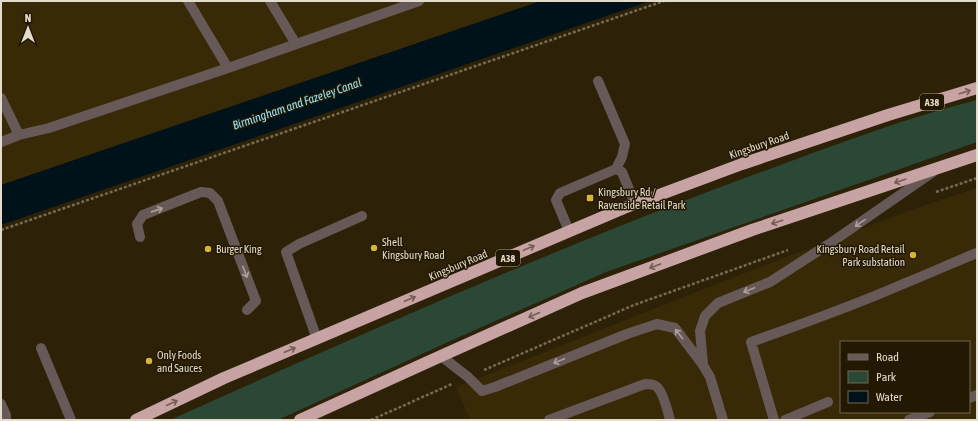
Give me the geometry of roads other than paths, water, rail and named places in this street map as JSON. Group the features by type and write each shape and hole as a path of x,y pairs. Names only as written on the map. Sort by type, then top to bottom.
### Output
{"highway":[{"name":"Kingsbury Road","path":"136,420 224,378 635,204 742,164 977,88"},
{"path":"300,420 582,293 752,230 977,155"}],"lane":[{"path":"188,1 228,68"},
{"path":"270,1 296,44"},
{"path":"1,142 19,135 49,128 228,68 419,1"},
{"path":"569,231 556,200 558,196 560,193 616,169 622,157 625,144 598,81"},
{"path":"1,98 19,135"},
{"path":"616,169 622,172 635,204"},
{"path":"703,365 700,331 705,316 718,303 770,282 829,244 938,169"},
{"path":"140,237 137,224 143,215 201,192 210,193 218,201 256,301 247,310"},
{"path":"317,339 286,252 299,244 362,216"},
{"path":"774,420 751,342 805,323 977,253"},
{"path":"440,356 468,377 482,391 627,334 657,324 675,328 703,365 710,377 723,420"},
{"path":"41,348 71,420"},
{"path":"549,420 645,384 652,384 660,391 670,420"},
{"path":"785,420 828,402"},
{"path":"1,404 6,415 6,420"},
{"path":"909,420 927,413"}],"water":[{"name":"Birmingham and Fazeley Canal","path":"541,1 650,1 1,225 1,185"}],"place":[{"name":"Kingsbury Rd / Ravenside Retail Park","path":"590,198"},
{"name":"Shell Kingsbury Road","path":"374,248"},
{"name":"Burger King","path":"208,249"},
{"name":"Kingsbury Road Retail Park substation","path":"913,255"},
{"name":"Only Foods and Sauces","path":"149,361"}]}
